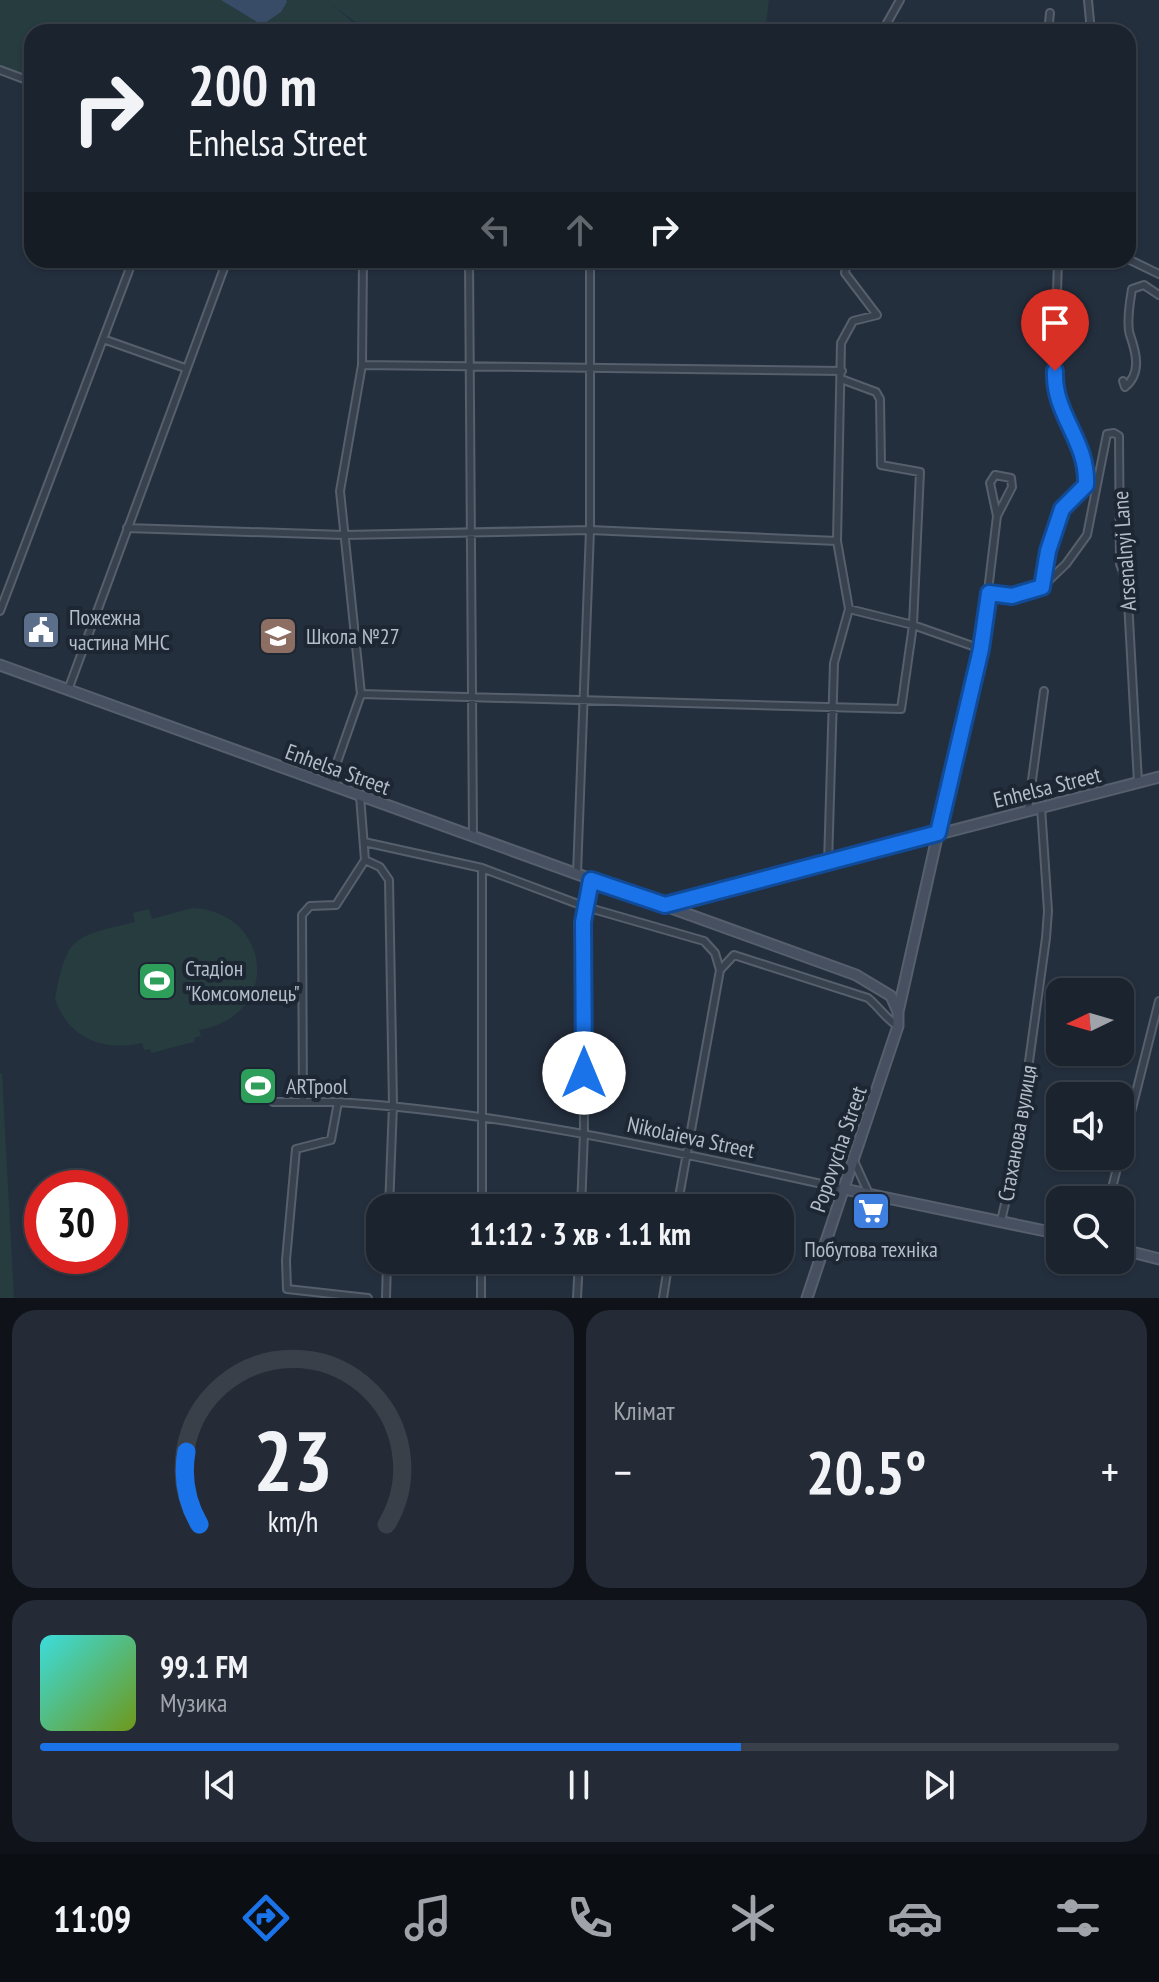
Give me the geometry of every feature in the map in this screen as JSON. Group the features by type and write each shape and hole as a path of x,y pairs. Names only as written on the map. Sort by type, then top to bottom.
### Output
{"street":[{"path":"886,24 900,0"},
{"path":"1088,0 1090,24"},
{"path":"1049,24 1050,13"},
{"path":"0,70 24,79"},
{"path":"1136,263 1159,274"},
{"path":"0,611 130,268"},
{"path":"68,690 224,268"},
{"path":"329,785 361,694 340,491 362,365 363,268"},
{"path":"469,268 473,837"},
{"path":"577,874 590,530 590,268"},
{"path":"828,864 834,663 849,609 837,541 841,343 853,321 877,315 845,273 846,268"},
{"path":"989,593 1012,596 1042,587 1048,551 1062,509 1069,498 1080,494 1086,485 1087,462 1054,392 1058,268"},
{"path":"1123,381 1125,387 1136,371 1136,342 1130,334 1132,289 1144,285 1159,295"},
{"path":"103,339 185,368"},
{"path":"361,694 472,700 585,699 901,709 913,625 920,472 881,465 880,399 876,392 842,375 592,367 362,365"},
{"name":"Arsenalnyi Lane","path":"1042,587 1066,564 1087,535 1107,434 1114,433 1119,436 1120,564 1127,583 1138,782"},
{"path":"938,833 981,649 997,516 990,483 995,475 1011,478 1012,487 997,516"},
{"path":"127,528 344,535 590,530 837,541"},
{"path":"849,609 913,625 981,649"},
{"name":"Enhelsa Street","path":"0,665 856,975 891,996 898,1012"},
{"path":"1028,810 1044,691"},
{"name":"Enhelsa Street","path":"665,905 1159,777"},
{"path":"303,1101 305,910 336,905 365,860 360,796"},
{"name":"Стаханова вулиця","path":"1001,1221 1016,1156 1046,938 1048,911 1041,807"},
{"name":"Popovycha Street","path":"807,1298 898,1026 898,1012 938,833"},
{"path":"364,842 482,868 586,907 704,941 715,953 720,970 679,1194"},
{"path":"365,860 380,867 389,880 393,1105 390,1194"},
{"path":"482,868 482,1194"},
{"path":"582,1194 583,922 591,880"},
{"path":"720,970 734,955 868,998 883,1010 887,1020 898,1026"},
{"path":"1113,1186 1159,1001"},
{"name":"Nikolaieva Street","path":"273,1102 393,1105 584,1133 1046,1231"},
{"path":"338,1102 331,1140 296,1149 286,1260 287,1289 368,1298"},
{"path":"853,1160 869,1194"},
{"path":"1134,1253 1159,1259"},
{"path":"386,1298 387,1274"},
{"path":"481,1274 481,1298"},
{"path":"577,1298 578,1274"},
{"path":"663,1298 667,1274"}],"green space":[{"path":"0,0 769,0 766,24 358,24 331,4 355,24 24,24 24,74 0,65"},
{"name":"Стадіон \"Комсомолець\"","path":"192,908 219,914 239,927 252,945 257,965 255,986 244,1006 226,1021 199,1030 201,1036 194,1038 194,1042 151,1053 150,1049 144,1050 142,1043 114,1045 89,1039 69,1024 55,999 64,963 76,943 97,932 135,922 133,913 149,909 152,919"},
{"path":"2,1074 14,1298 0,1298"}],"water":[{"path":"221,0 286,0 281,12 260,24"}],"place":[{"name":"Пожежна частина МНС","path":"41,630"},
{"name":"Школа №27","path":"278,636"},
{"name":"Стадіон \"Комсомолець\"","path":"157,981"},
{"name":"ARTpool","path":"258,1086"},
{"name":"Побутова техніка","path":"871,1211"}],"route":[{"path":"584,1073 583,922 591,880 665,905 938,833 981,649 989,593 1012,596 1042,587 1048,551 1062,509 1069,498 1080,494 1086,485 1087,462 1059,407 1054,392 1055,371"}]}
